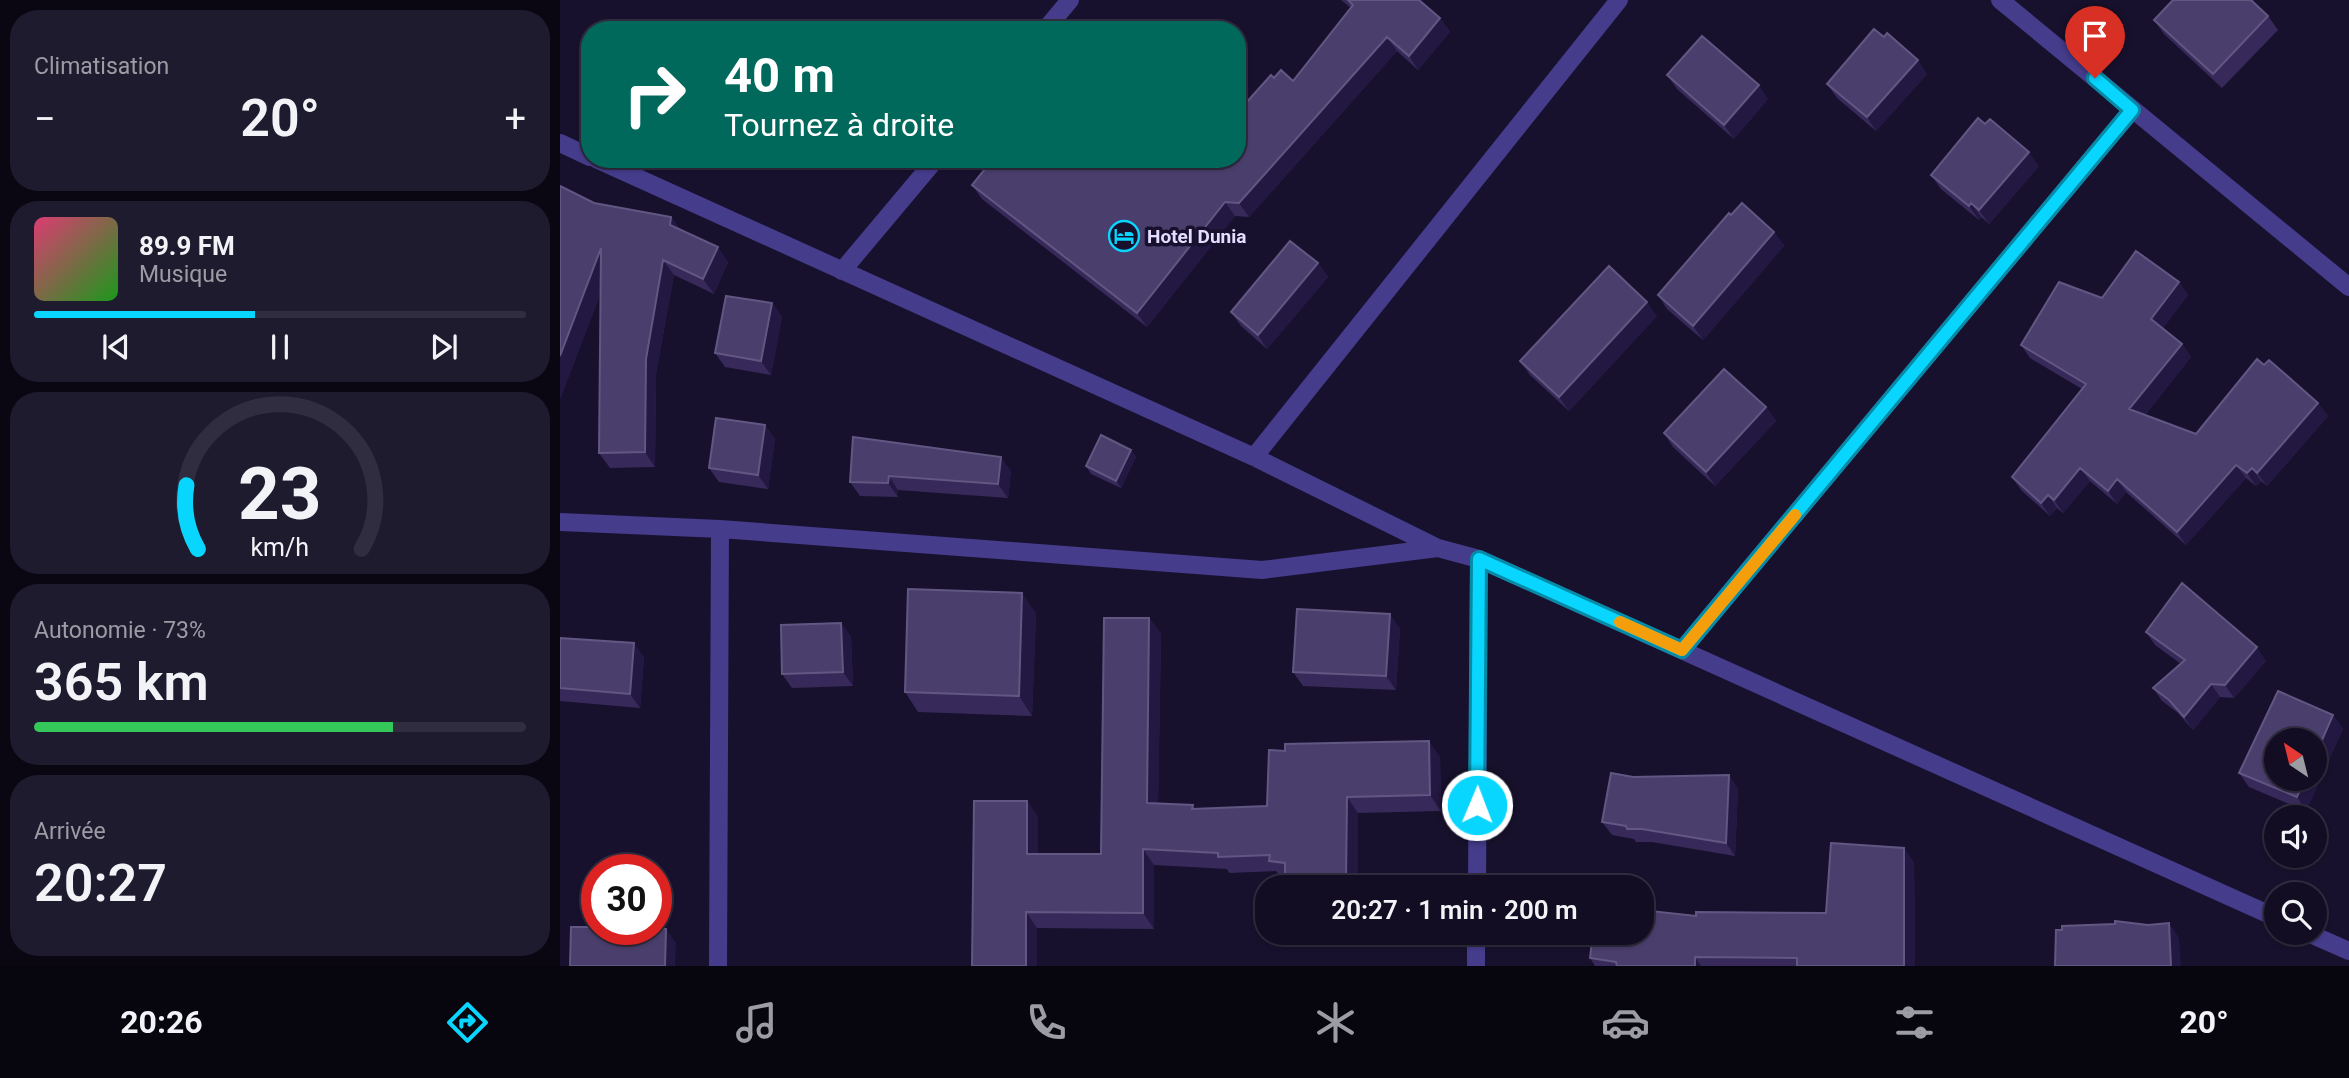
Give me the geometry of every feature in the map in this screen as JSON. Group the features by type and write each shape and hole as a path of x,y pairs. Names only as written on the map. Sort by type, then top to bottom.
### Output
{"street":[{"path":"1052,21 1070,0"},
{"path":"1254,457 1619,0"},
{"path":"2000,0 2349,287"},
{"path":"1682,650 2132,110"},
{"path":"560,143 581,152"},
{"path":"616,168 1254,457 1438,548 1479,559 2264,912"},
{"path":"842,271 928,168"},
{"path":"560,522 720,528 1262,570 1438,548"},
{"path":"718,966 720,528"},
{"path":"1477,875 1479,559"},
{"path":"2327,941 2349,951"},
{"path":"1476,945 1476,966"}],"building":[{"path":"1348,0 1419,0 1440,18 1409,56 1387,37 1239,203 1225,202 1137,313 972,185 986,168 1246,168 1246,103 1271,75 1274,78 1281,70 1293,81 1353,5"},
{"path":"2173,0 2251,0 2268,16 2213,74 2154,20"},
{"path":"1874,29 1884,37 1887,33 1918,60 1867,117 1827,84"},
{"path":"1702,36 1759,85 1724,125 1667,75"},
{"path":"1978,118 1985,124 1990,119 2029,152 1979,210 1971,203 1969,206 1931,175"},
{"path":"560,186 594,203 671,217 670,225 718,247 703,279 663,260 646,359 645,452 599,453 601,248 560,356"},
{"path":"1742,203 1774,232 1693,326 1658,295 1729,213 1731,215"},
{"path":"1290,241 1318,263 1258,335 1231,312"},
{"path":"2136,251 2179,282 2151,319 2182,344 2129,409 2196,434 2257,359 2264,365 2269,360 2318,403 2257,473 2252,468 2247,473 2236,465 2177,532 2117,479 2108,491 2080,468 2054,500 2048,495 2041,503 2012,477 2086,384 2021,345 2059,282 2102,298"},
{"path":"1609,266 1647,302 1559,397 1520,361"},
{"path":"726,296 772,303 761,361 715,353"},
{"path":"1724,369 1766,407 1706,472 1664,433"},
{"path":"716,418 765,425 758,475 709,468"},
{"path":"1101,435 1131,450 1116,481 1086,466"},
{"path":"853,437 1001,457 998,484 889,476 888,483 850,482"},
{"path":"2182,583 2257,647 2225,685 2211,684 2184,717 2169,700 2153,688 2185,660 2146,632"},
{"path":"908,589 1022,593 1019,696 905,692"},
{"path":"1297,609 1390,614 1386,676 1293,672"},
{"path":"1104,618 1149,618 1147,803 1193,805 1192,809 1267,806 1269,750 1285,751 1285,744 1429,741 1430,795 1347,797 1346,875 1285,875 1285,863 1269,861 1270,855 1218,857 1218,853 1143,849 1143,913 1026,912 1026,966 972,966 974,801 1027,801 1027,854 1101,854"},
{"path":"841,623 843,672 782,674 781,625"},
{"path":"560,638 634,643 630,694 560,688"},
{"path":"2278,691 2333,715 2327,728 2264,728 2264,783 2239,773"},
{"path":"1611,773 1633,777 1729,775 1726,843 1642,829 1627,829 1626,826 1602,822"},
{"path":"2282,791 2300,791 2297,797"},
{"path":"1831,843 1904,848 1904,966 1797,966 1797,958 1695,957 1695,966 1617,966 1616,962 1590,958 1592,945 1654,945 1654,911 1696,916 1696,912 1826,913"},
{"path":"2115,921 2148,925 2169,923 2171,966 2055,966 2056,930 2062,930 2062,926 2115,924"},
{"path":"571,927 581,927 581,945 666,945 665,966 570,966"}],"slow traffic":[{"path":"1620,622 1682,650 1795,515"}],"place":[{"name":"Hotel Dunia","path":"1124,236"}],"route":[{"path":"1477,805 1479,559 1682,650 2132,110 2095,78"}]}
